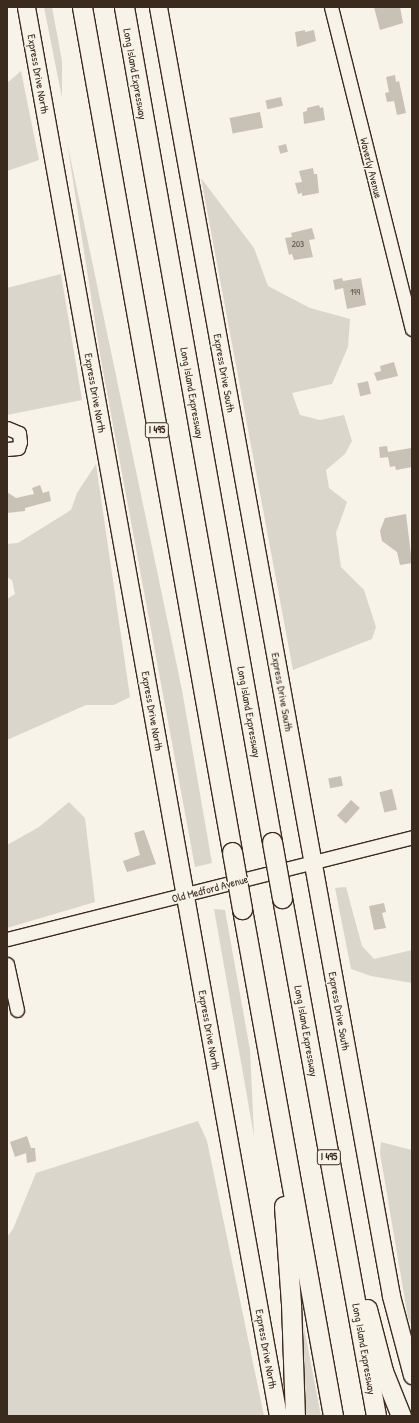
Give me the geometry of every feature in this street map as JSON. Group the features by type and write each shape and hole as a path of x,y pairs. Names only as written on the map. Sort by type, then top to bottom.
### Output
{"highway":[{"name":"I 495","path":"82,7 333,1416"},
{"name":"Long Island Expressway","path":"124,7 282,898 376,1416"},
{"path":"276,1095 289,1266 295,1416"},
{"path":"340,1221 376,1337 383,1371 401,1416"}],"main road":[{"name":"Express Drive North","path":"26,7 278,1416"},
{"name":"Express Drive South","path":"158,7 394,1316 412,1375"}],"street":[{"name":"Waverly Avenue","path":"331,7 412,329"},
{"path":"7,428 19,433 20,442 18,448 7,449"},
{"name":"Old Medford Avenue","path":"7,939 412,837"},
{"path":"7,964 17,1010"}],"shaded area":[{"path":"44,7 52,7 62,61 62,98"},
{"path":"21,71 39,160 7,171 7,83"},
{"path":"67,142 182,690 212,863 195,867 101,360"},
{"path":"201,178 254,248 268,286 310,308 350,319 348,347 332,384 292,393 300,415 320,420 344,415 352,441 345,454 326,470 329,488 347,502 336,533 341,567 364,590 376,627 372,639 293,670"},
{"path":"61,274 82,400 7,415 7,288"},
{"path":"96,464 130,697 114,705 86,705 7,740 7,599 15,594 12,580 7,577 7,544 18,543 71,510 77,493"},
{"path":"69,802 85,818 95,902 7,928 7,845 39,827"},
{"path":"346,887 362,946 374,959 412,950 412,983 371,976 351,969 335,888"},
{"path":"214,909 225,910 250,1050 254,1136"},
{"path":"198,1121 207,1141 264,1416 7,1416 7,1237 13,1229 36,1173"},
{"path":"381,1142 412,1150 412,1326 408,1318 380,1153"},
{"path":"299,1302 321,1416 303,1416"}],"building":[{"path":"374,7 400,7 403,23 380,30"},
{"path":"305,30 305,32 314,30 316,41 297,47 295,32"},
{"path":"395,75 396,82 399,81 406,113 397,115 394,101 387,102 385,93 389,92 386,77"},
{"path":"281,97 283,106 267,109 265,101"},
{"path":"319,105 320,108 323,107 325,120 304,124 303,112 307,111 307,108"},
{"path":"260,112 263,128 233,134 230,118"},
{"path":"286,144 288,152 280,154 278,146"},
{"path":"313,168 314,174 317,174 319,193 302,196 302,193 298,194 295,183 302,182 299,171"},
{"path":"312,228 315,239 309,240 313,257 294,260 292,254 289,255 285,238 292,237 291,233"},
{"path":"342,278 343,281 361,278 366,305 347,309 343,288 335,290 333,280"},
{"path":"394,362 398,376 377,381 374,373 381,371 380,366"},
{"path":"368,381 371,394 360,396 357,383"},
{"path":"387,446 388,452 411,448 412,467 396,470 395,466 390,467 388,457 380,458 379,447"},
{"path":"40,485 43,493 49,491 51,501 25,508 25,511 7,513 7,492 16,498 34,494 32,488"},
{"path":"406,514 412,563 400,565 397,552 382,541 380,531 385,518"},
{"path":"341,776 343,786 330,788 328,778"},
{"path":"392,789 397,809 384,813 379,792"},
{"path":"351,800 360,808 346,824 337,816"},
{"path":"144,830 156,864 127,872 123,861 140,855 134,833"},
{"path":"384,903 386,912 382,913 386,928 374,930 369,906"},
{"path":"27,1136 31,1148 35,1148 36,1161 27,1163 26,1153 15,1157 10,1142"}]}
